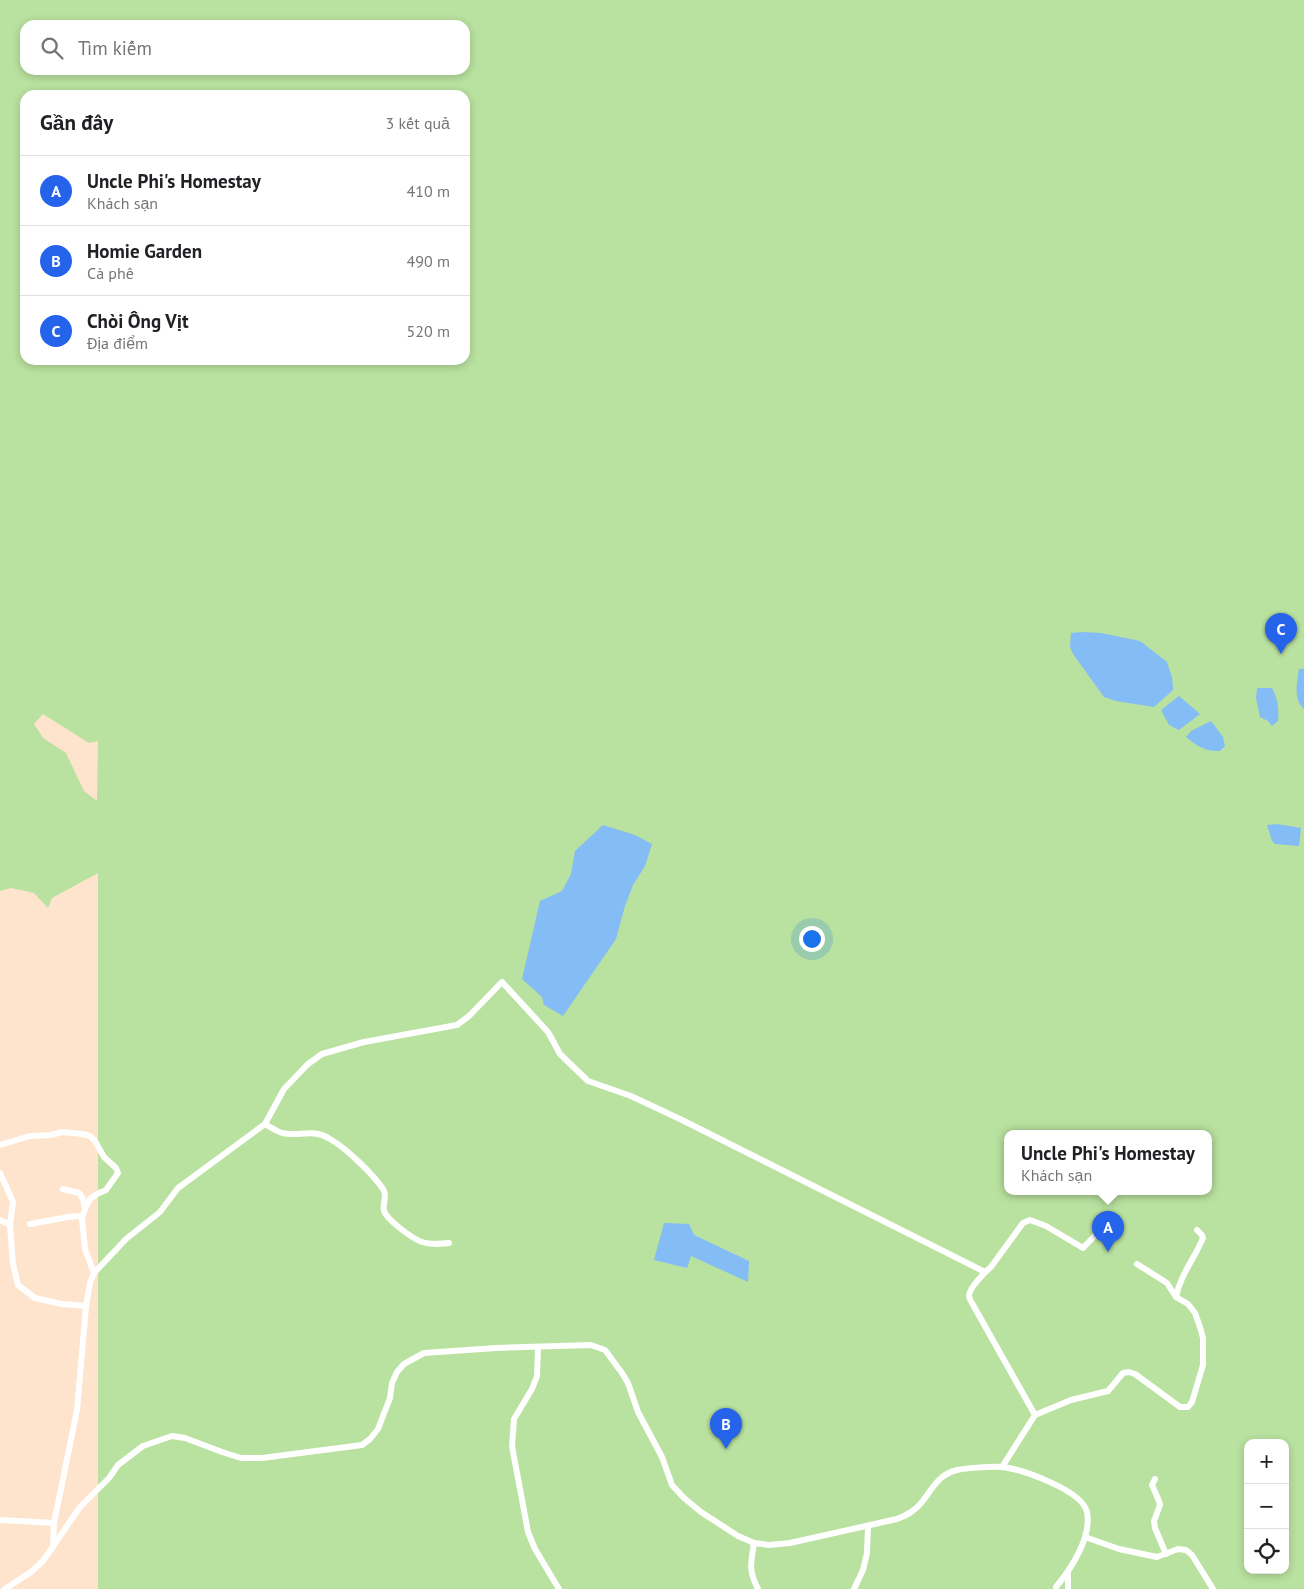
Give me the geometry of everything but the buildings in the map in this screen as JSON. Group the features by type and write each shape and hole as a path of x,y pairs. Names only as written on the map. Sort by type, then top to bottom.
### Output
{"street":[{"path":"52,1547 54,1523 78,1410 86,1306 90,1283 94,1273 126,1239 160,1212 178,1188 265,1124 284,1089 308,1064 322,1054 364,1042 457,1025 469,1016 502,982 548,1032 560,1054 588,1081 631,1096 682,1120 985,1272"},
{"path":"265,1124 282,1133 299,1134 310,1132 330,1139 366,1169 383,1189 386,1195 384,1212 401,1229 421,1242 434,1244 449,1243"},
{"path":"0,1145 30,1136 62,1132 82,1134 90,1136 95,1141 104,1157 116,1168 118,1173 106,1190 90,1200 82,1219 85,1249 94,1273"},
{"path":"0,1173 13,1202 10,1225 12,1264 18,1285 35,1298 62,1304 86,1306"},
{"path":"63,1189 79,1193 83,1199 85,1209"},
{"path":"30,1224 75,1216 80,1216 82,1219"},
{"path":"0,1220 10,1225"},
{"path":"1034,1415 972,1303 969,1296 970,1290 985,1272 992,1267 1023,1223 1030,1220 1046,1226 1083,1248 1108,1222"},
{"path":"1176,1297 1178,1286 1204,1238 1197,1230"},
{"path":"1002,1467 1034,1415 1071,1400 1108,1391 1123,1373 1135,1374 1180,1407 1188,1407 1192,1402 1203,1365 1203,1338 1195,1312 1188,1304 1176,1297 1167,1283 1137,1264"},
{"path":"5,1589 31,1572 43,1561 80,1507 109,1478 118,1466 143,1446 172,1436 185,1438 241,1458 262,1458 362,1445 370,1439 378,1428 390,1398 392,1383 397,1372 404,1364 424,1353 496,1348 591,1345 605,1350 616,1362 628,1383 638,1412 662,1457 672,1486 700,1512 738,1536 754,1543 769,1545 790,1543 907,1516 922,1503 932,1487 947,1473 958,1470 1002,1467 1044,1479 1062,1487 1082,1504 1086,1511 1088,1525 1085,1537 1068,1572 1056,1587"},
{"path":"538,1348 537,1376 532,1389 514,1419 512,1446 528,1532 535,1549 559,1589"},
{"path":"1155,1479 1152,1484 1160,1505 1154,1521 1155,1528 1166,1554"},
{"path":"0,1520 54,1523"},
{"path":"854,1589 863,1570 867,1553 868,1526"},
{"path":"1085,1537 1099,1543 1157,1558 1178,1549 1186,1550 1192,1555 1213,1589"},
{"path":"754,1543 750,1568 751,1577 758,1589"},
{"path":"1068,1572 1068,1589"}],"green space":[{"path":"0,0 1304,0 1304,1589 98,1589 98,873 52,898 48,908 34,893 11,888 0,891","holes":["43,714 89,743 98,741 97,801 84,791 66,753 43,738 34,724"]}],"water":[{"path":"1071,633 1101,633 1140,641 1167,662 1172,677 1173,690 1154,707 1116,701 1104,697 1070,647"},
{"path":"1299,669 1304,669 1304,709 1297,696"},
{"path":"1257,688 1272,688 1274,692 1278,704 1278,721 1272,726 1268,721 1260,717 1256,698"},
{"path":"1179,696 1200,714 1179,730 1169,725 1161,710"},
{"path":"1211,721 1223,737 1225,746 1220,751 1202,748 1186,737 1191,731"},
{"path":"1277,824 1301,828 1299,846 1275,844 1272,841 1267,825"},
{"path":"603,825 635,835 652,844 645,866 633,885 625,906 616,939 563,1016 544,1005 542,997 522,979 540,901 562,891 571,874 575,851"},
{"path":"664,1223 689,1224 694,1235 749,1261 748,1282 691,1256 687,1268 654,1260"}],"place":[{"name":"Chòi Ông Vịt","path":"1281,654"},
{"name":"Uncle Phi's Homestay","path":"1108,1252"},
{"name":"Homie Garden","path":"726,1449"}]}
